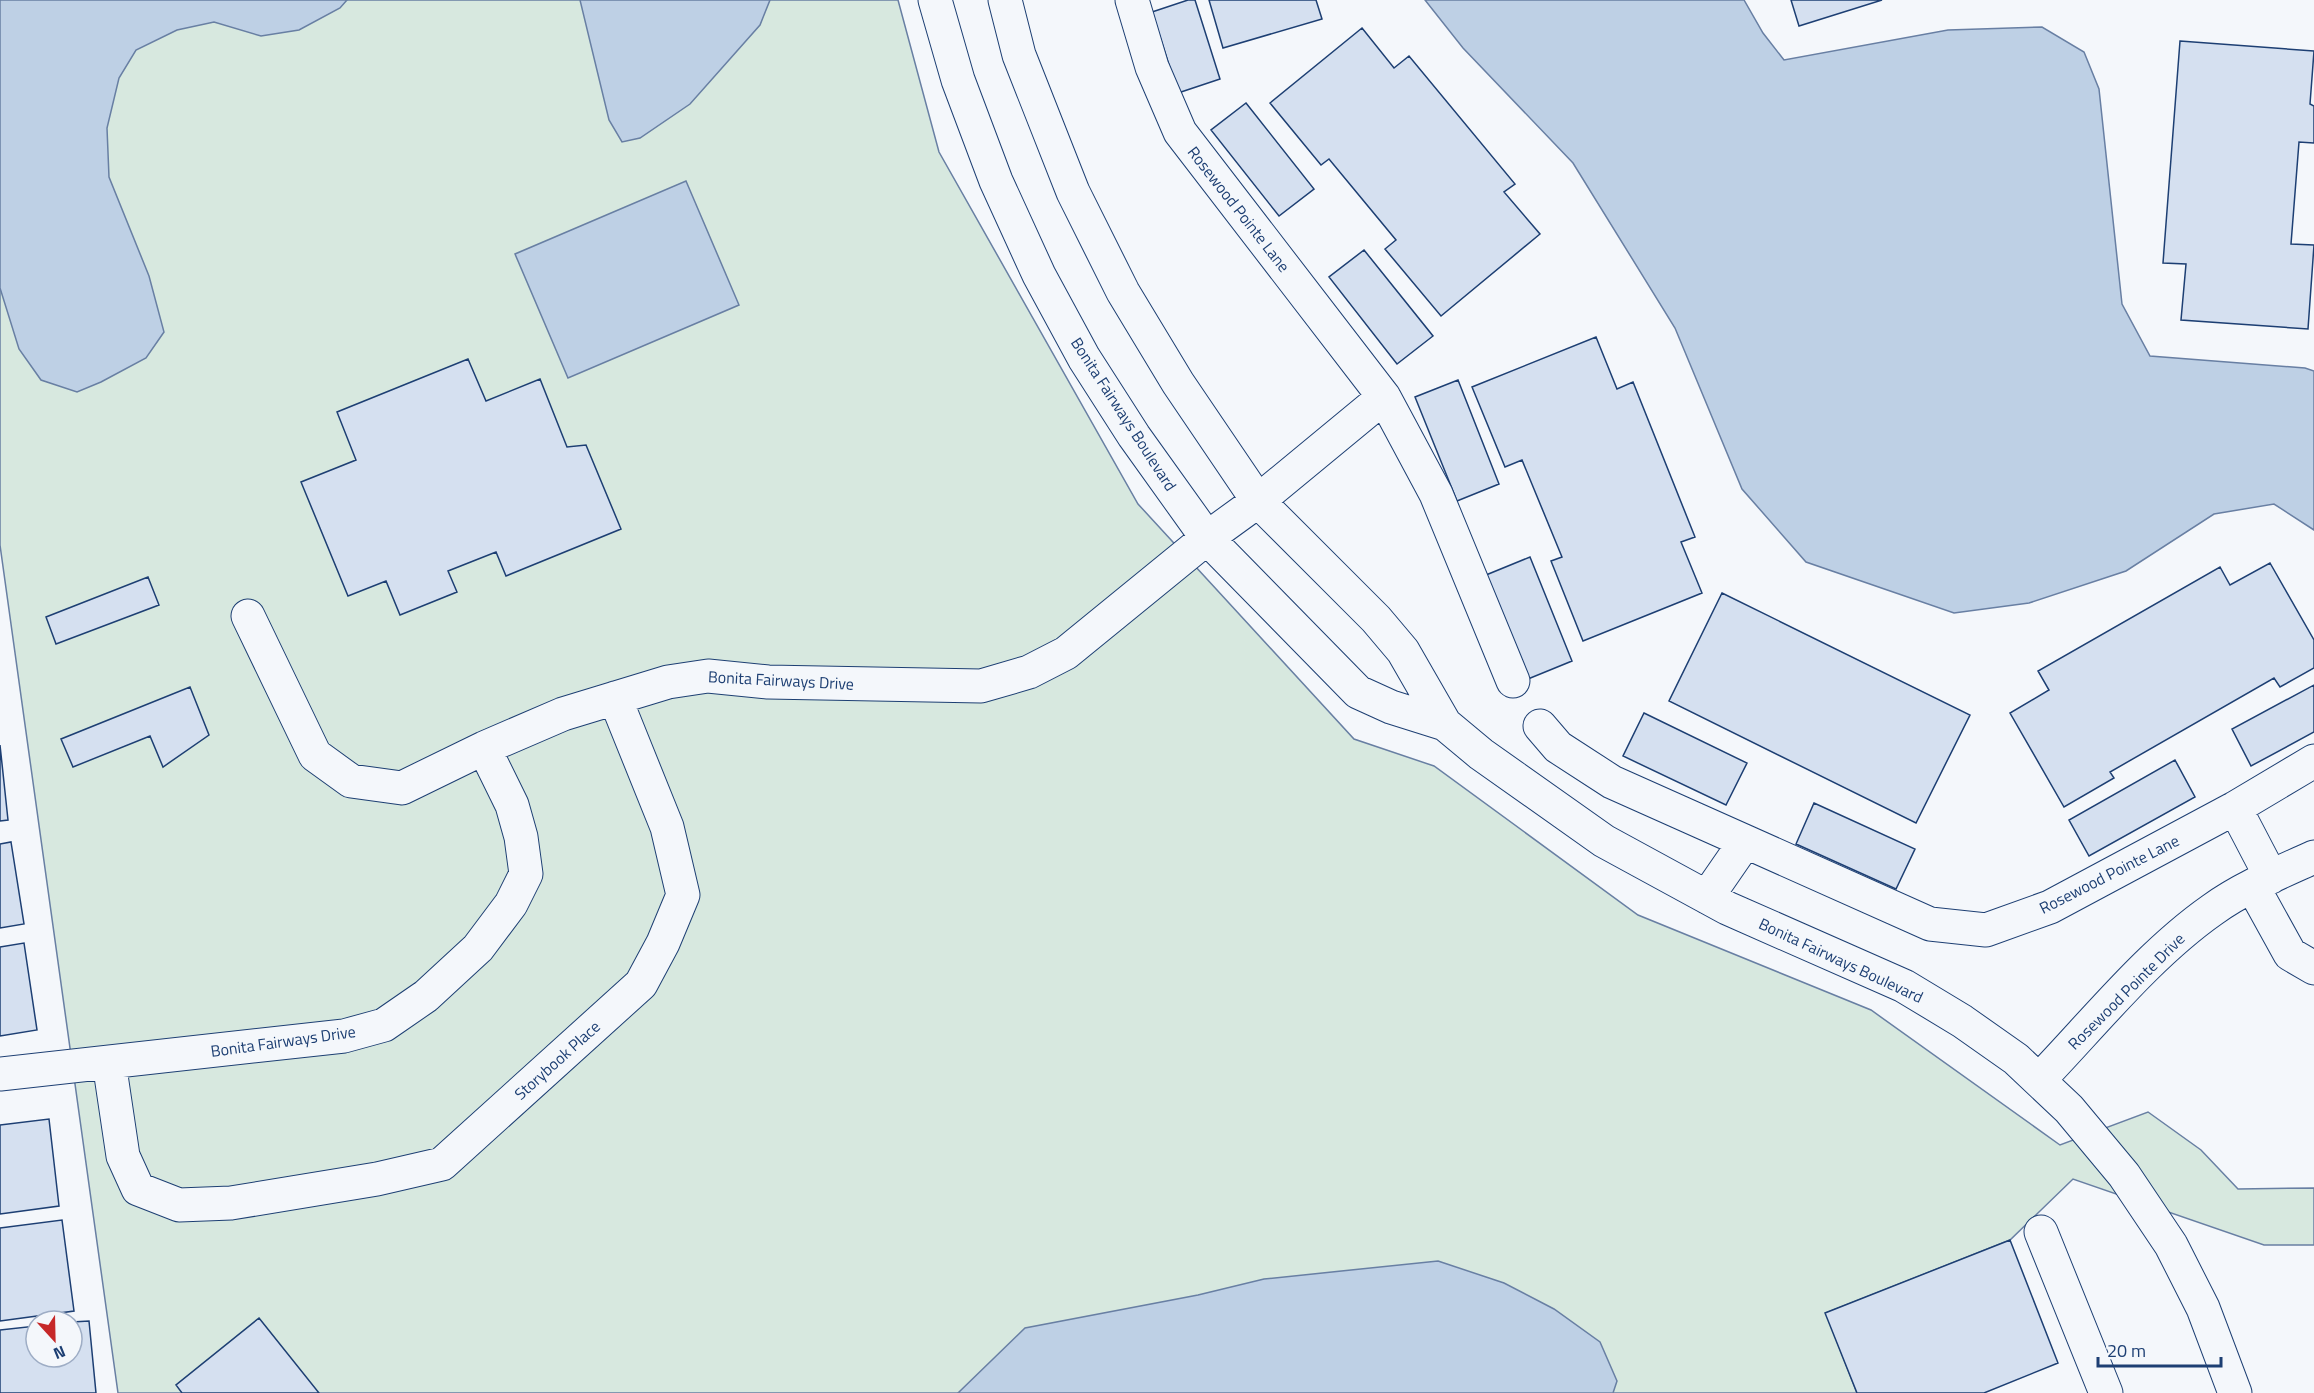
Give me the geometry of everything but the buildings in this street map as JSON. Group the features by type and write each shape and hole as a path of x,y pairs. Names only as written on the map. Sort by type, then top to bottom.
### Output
{"street":[{"name":"Bonita Fairways Boulevard","path":"935,0 958,80 996,181 1040,275 1084,358 1127,426 1208,538 1358,692 1445,724"},
{"name":"Bonita Fairways Boulevard","path":"1005,0 1019,56 1073,192 1123,292 1178,383 1258,501 1403,651 1445,724 1481,754 1604,841 1727,908 1904,986 1962,1021 2016,1059 2069,1109 2124,1175 2170,1245 2203,1308 2235,1393"},
{"name":"Rosewood Pointe Lane","path":"1132,0 1152,67 1180,132 1384,397 1436,494 1513,681"},
{"path":"1258,501 1384,397"},
{"name":"Bonita Fairways Drive","path":"0,1074 344,1036 384,1025 426,996 478,948 511,904 526,874 521,837 512,805 484,748 563,714 668,682 708,676 768,682 981,686 1029,672 1066,653 1208,538 1258,501"},
{"path":"248,616 315,755 351,782 402,788 484,748"},
{"name":"Storybook Place","path":"109,1062 123,1156 138,1189 179,1205 231,1203 377,1179 442,1164 641,984 663,944 683,895 667,827 615,698"},
{"name":"Rosewood Pointe Lane","path":"1540,726 1558,747 1612,782 1930,924 1986,930 2050,907 2235,808 2314,761"},
{"path":"2235,808 2290,954 2314,968"},
{"path":"1707,897 1745,842"},
{"name":"Rosewood Pointe Drive","path":"2039,1080 2162,951 2213,909 2262,882 2310,870"},
{"path":"2041,1232 2106,1393"}],"shaded area":[{"path":"0,0 898,0 939,152 1138,504 1354,739 1434,766 1638,915 1871,1010 2060,1145 2148,1112 2201,1150 2238,1189 2314,1188 2314,1245 2264,1245 2073,1179 2010,1240 1826,1313 1857,1393 118,1393 0,545"}],"water":[{"path":"0,0 347,0 340,8 299,30 261,36 214,22 177,30 136,50 119,78 107,128 109,177 149,276 164,332 146,358 77,392 41,380 19,349 0,288"},
{"path":"580,0 770,0 760,25 690,104 640,138 622,142 609,120"},
{"path":"1425,0 1744,0 1763,33 1784,60 1948,30 2042,27 2084,52 2099,89 2122,304 2150,356 2305,368 2314,371 2314,530 2274,504 2214,514 2126,571 2029,603 1954,613 1806,562 1742,489 1675,328 1573,163 1463,48"},
{"path":"686,181 739,305 568,378 515,254"},
{"path":"1438,1261 1504,1283 1554,1309 1600,1342 1617,1381 1613,1393 958,1393 1025,1328 1198,1295 1264,1279"}]}
